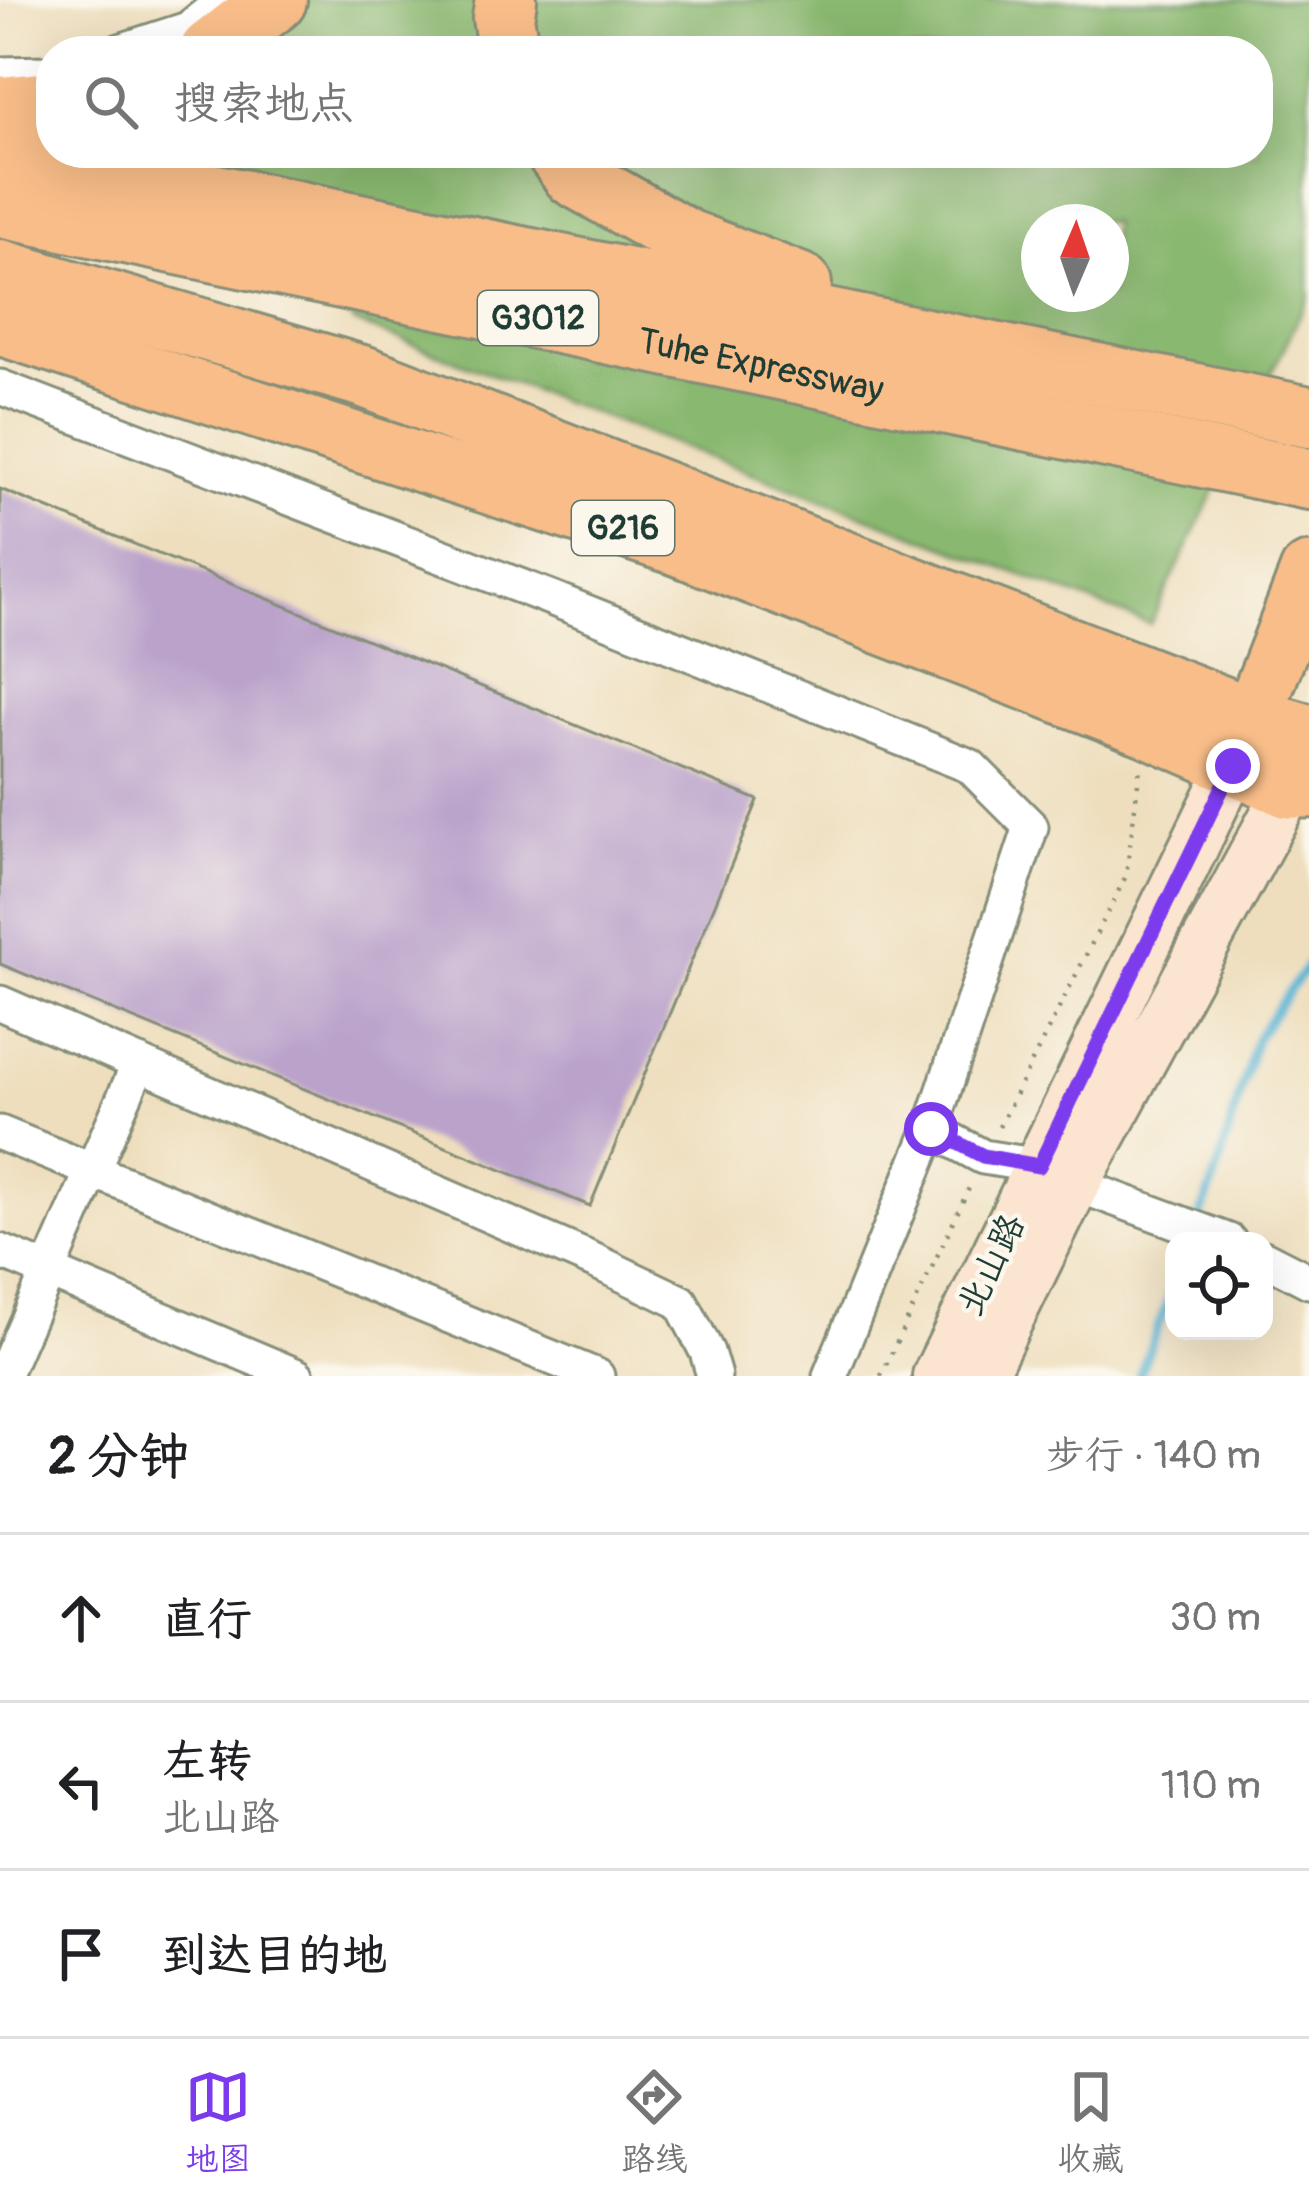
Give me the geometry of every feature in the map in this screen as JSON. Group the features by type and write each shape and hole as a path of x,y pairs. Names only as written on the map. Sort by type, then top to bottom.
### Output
{"highway":[{"path":"229,36 276,0"},
{"path":"506,0 502,18 506,36"},
{"path":"0,107 36,103"},
{"name":"Tuhe Expressway","path":"0,151 36,158"},
{"name":"Tuhe Expressway","path":"84,168 1309,417"},
{"path":"568,168 574,176 687,240 970,347"},
{"name":"Tuhe Expressway","path":"0,207 1309,478"},
{"path":"0,270 365,377 1304,765"},
{"name":"G216","path":"0,326 677,546 1146,727 1242,742"},
{"path":"1242,742 1309,572"}],"main road":[{"name":"北山路","path":"981,1376 1057,1175 1242,742"},
{"name":"北山路","path":"937,1376 1304,765"}],"street":[{"path":"166,36 188,29 224,0"},
{"path":"0,74 36,74"},
{"path":"0,387 551,598 970,766 1031,827 931,1129 830,1376"},
{"path":"0,1003 681,1302 714,1376"},
{"path":"4,1376 139,1063"},
{"path":"931,1129 983,1156 1057,1175 1204,1232"},
{"path":"0,1133 576,1372"},
{"path":"0,1251 297,1376"},
{"path":"1273,1263 1309,1281"}],"path":[{"path":"881,1376 983,1156 1126,876 1146,727"}],"green space":[{"path":"294,0 1309,0 1309,296 1150,624 356,323 160,168 1273,168 1273,36 239,36"}],"building":[{"path":"0,489 758,800 590,1206 0,964"}],"waterway":[{"path":"1199,1220 1256,1038 1309,963"},
{"path":"1139,1376 1165,1308"}],"route":[{"path":"931,1129 983,1156 1039,1166 1233,766"}]}
